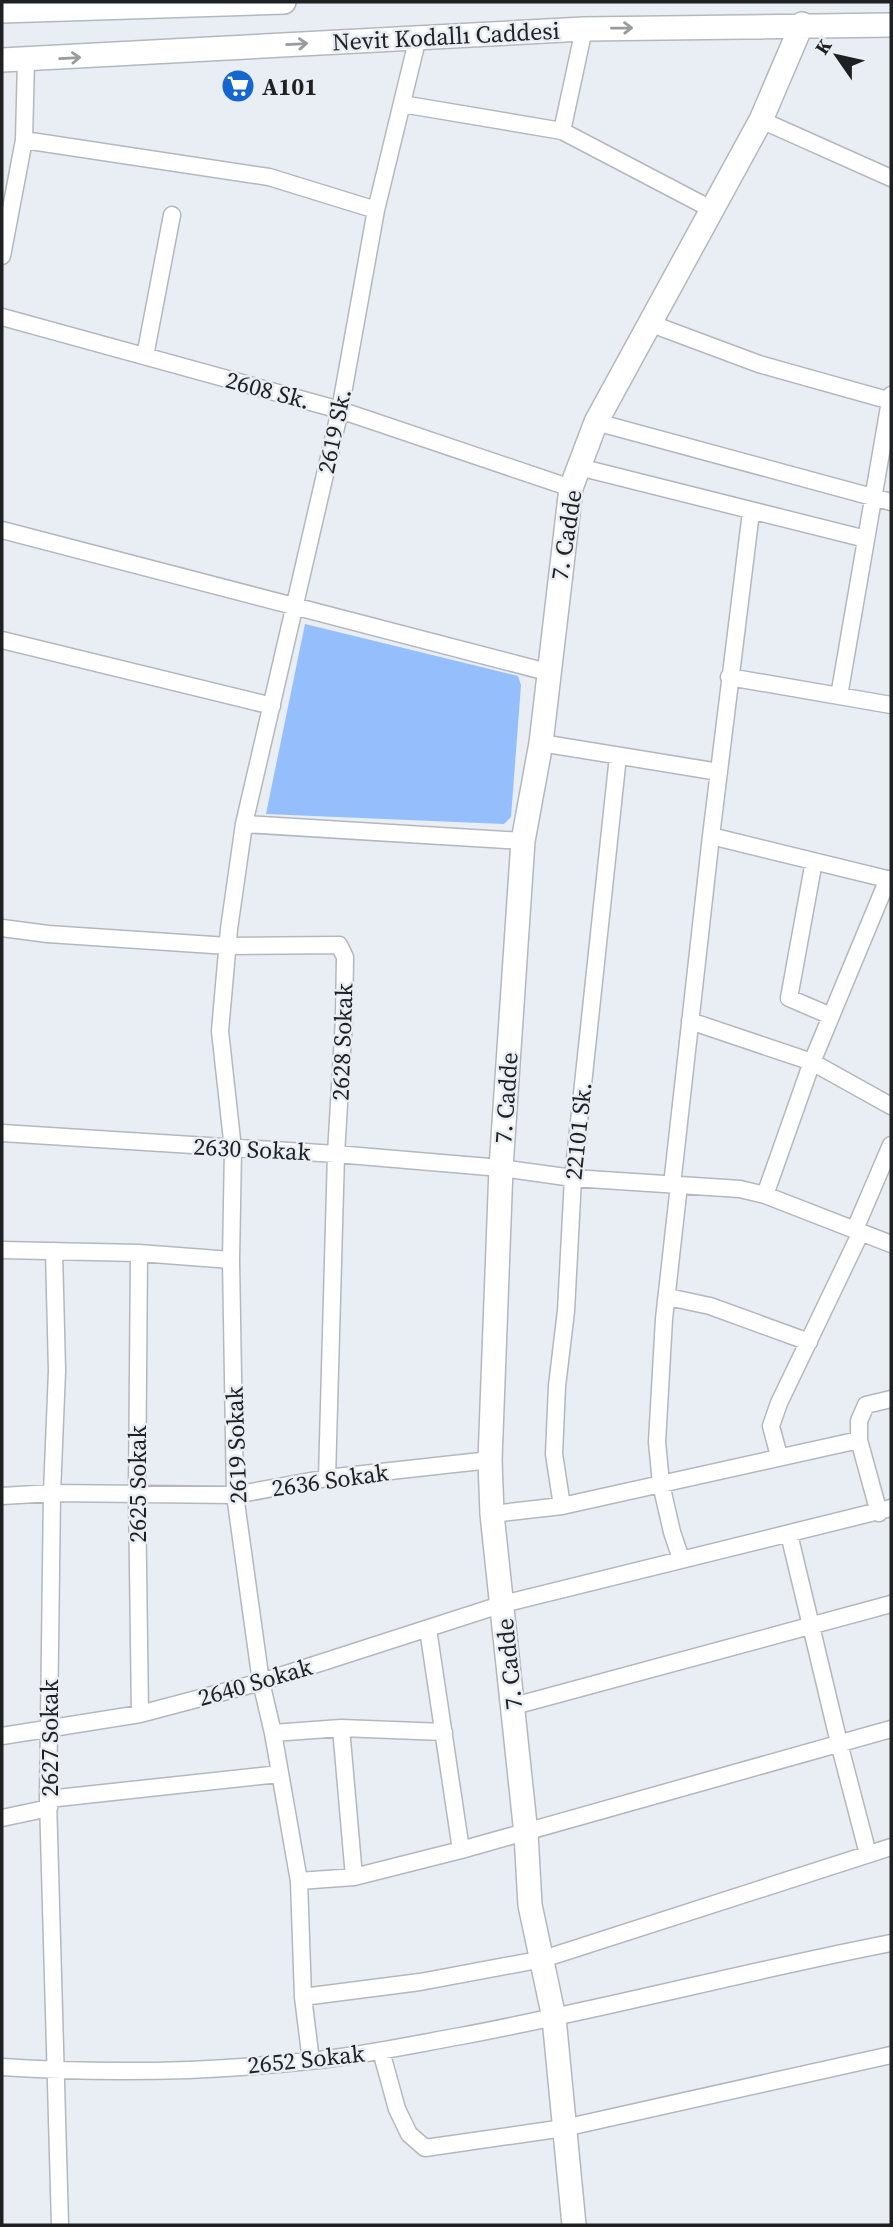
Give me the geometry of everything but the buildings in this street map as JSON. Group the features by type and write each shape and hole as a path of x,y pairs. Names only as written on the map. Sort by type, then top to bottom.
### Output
{"street":[{"path":"2,11 50,5 284,2"},
{"name":"7. Cadde","path":"574,2225 554,2018 530,1905 514,1706 492,1514 490,1460 501,1168 523,842 541,743 547,672 575,477 596,422 761,120 802,24"},
{"name":"Nevit Kodallı Caddesi","path":"2,60 584,29 891,24"},
{"path":"562,131 584,29"},
{"name":"2619 Sk.","path":"244,824 340,410 376,211 418,37"},
{"path":"2,257 24,140 26,60"},
{"path":"402,104 562,131 711,209"},
{"path":"761,120 891,178"},
{"path":"24,140 269,177 376,211"},
{"path":"145,356 172,215"},
{"name":"2608 Sk.","path":"2,317 575,477 751,512 866,539"},
{"path":"649,323 759,364 891,399 883,500 866,539 839,696"},
{"path":"596,422 883,500"},
{"path":"681,1559 662,1484 657,1442 664,1319 690,1021 729,677 751,512"},
{"path":"2,530 547,672"},
{"path":"2,640 272,706"},
{"path":"729,677 891,705"},
{"path":"541,743 719,772"},
{"name":"22101 Sk.","path":"562,1506 554,1454 557,1386 566,1311 573,1178 618,756"},
{"path":"244,824 523,842"},
{"name":"2619 Sokak","path":"244,824 220,1031 233,1149 231,1260 235,1495 261,1682 273,1733 299,1881 303,1997 311,2061"},
{"path":"711,836 890,880 831,1016 765,1195"},
{"path":"814,861 789,998 831,1016"},
{"name":"2628 Sokak","path":"2,928 48,934 228,946 339,946 345,957 336,1154 327,1478"},
{"path":"690,1021 813,1062 891,1106"},
{"name":"2630 Sokak","path":"2,1133 336,1154 501,1168 573,1178 740,1189 765,1195 891,1244"},
{"path":"779,1456 771,1426 858,1230 891,1145"},
{"path":"2,1250 139,1253 231,1260"},
{"name":"2627 Sokak","path":"54,1251 57,1371 48,1729 60,2225"},
{"name":"2625 Sokak","path":"139,1253 137,1494 140,1714"},
{"path":"668,1297 710,1306 809,1342"},
{"path":"885,1510 859,1440 859,1421 866,1405 891,1399"},
{"path":"492,1514 562,1506 859,1440"},
{"name":"2636 Sokak","path":"2,1496 52,1493 235,1495 327,1478 490,1460"},
{"name":"2640 Sokak","path":"2,1736 140,1714 261,1682 503,1604 885,1510"},
{"path":"789,1534 868,1854"},
{"path":"514,1706 891,1604"},
{"path":"428,1629 461,1850"},
{"path":"273,1733 341,1728 444,1732"},
{"path":"341,1728 355,1877"},
{"path":"299,1881 355,1877 526,1834 891,1729"},
{"path":"2,1818 49,1804 279,1774"},
{"path":"303,1997 420,1982 543,1959 891,1847"},
{"name":"2652 Sokak","path":"2,2067 55,2071 198,2070 311,2061 381,2051 554,2018 891,1943"},
{"path":"381,2051 397,2109 409,2134 425,2148 564,2128 891,2055"}],"shaded area":[{"path":"305,624 518,676 521,685 511,817 504,824 266,814"}],"place":[{"name":"A101","path":"238,86"}]}
